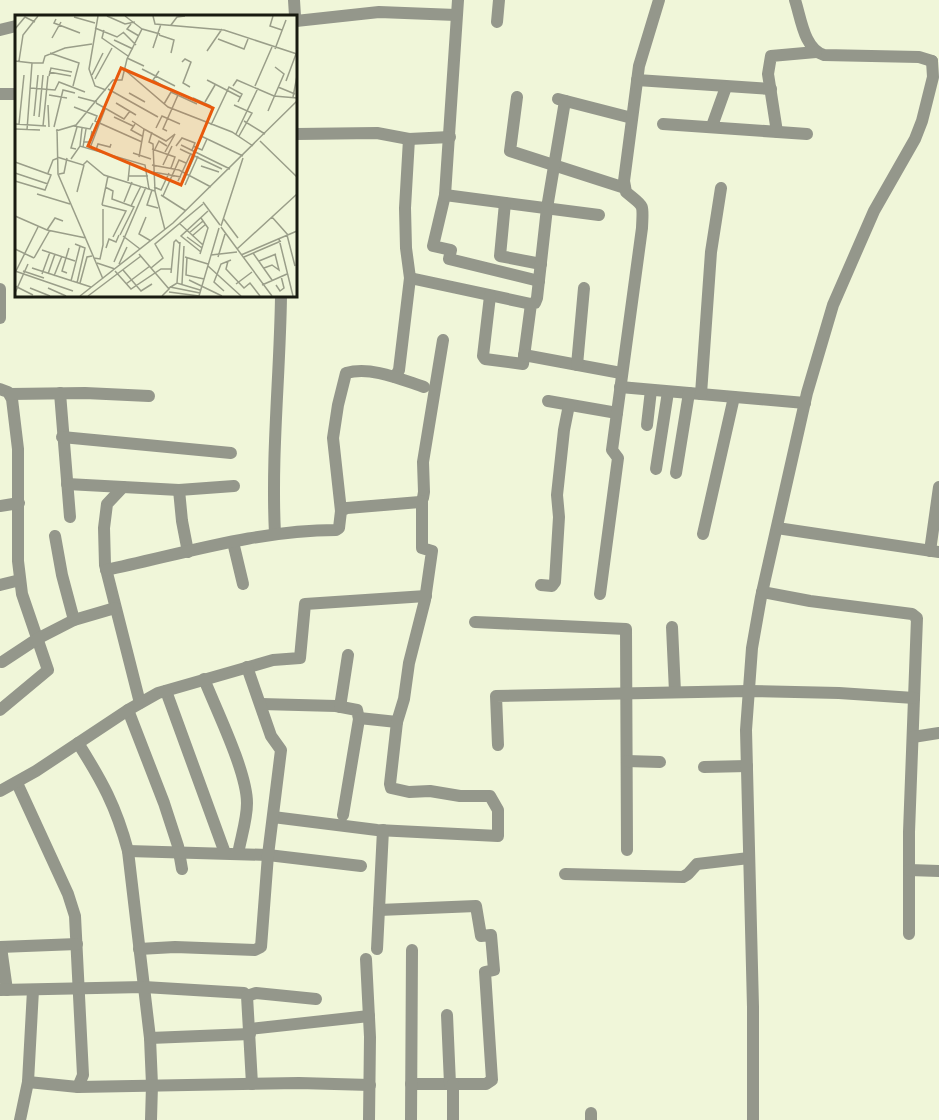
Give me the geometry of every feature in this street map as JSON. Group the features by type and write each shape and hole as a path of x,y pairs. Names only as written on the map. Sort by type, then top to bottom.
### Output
{"street":[{"path":"294,0 295,15"},
{"path":"458,0 445,195 433,246 451,250 449,259 538,281"},
{"path":"497,22 499,0"},
{"path":"600,594 617,461 617,456 612,450 637,270 642,211 639,200 629,195 625,188 641,53 659,0"},
{"path":"795,0 810,45 816,52"},
{"path":"297,20 386,12 456,15"},
{"path":"0,30 15,26"},
{"path":"753,1120 747,766 748,691 752,648 762,592 804,403 833,305 874,211 915,139 936,59 824,55 816,52 771,57 768,74 777,132"},
{"path":"637,80 771,89"},
{"path":"712,126 726,87"},
{"path":"517,97 510,151 625,188"},
{"path":"410,278 531,304 536,302 562,100 632,118"},
{"path":"663,124 807,134"},
{"path":"297,134 377,133 410,139 450,137"},
{"path":"395,377 399,370 410,278 406,248 405,207 410,139"},
{"path":"702,394 711,252 721,188"},
{"path":"445,195 599,215"},
{"path":"505,203 500,256 541,264"},
{"path":"506,273 509,258"},
{"path":"577,365 584,288"},
{"path":"0,289 0,318"},
{"path":"490,296 483,356 485,359 523,364 531,304"},
{"path":"275,534 274,452 278,407 281,297"},
{"path":"273,817 383,830 498,836 498,810 490,796 460,796 430,791 409,792 391,788 390,784 397,722 426,596 432,551 422,548 422,501 425,451 442,340"},
{"path":"524,355 621,373"},
{"path":"106,570 275,534 305,530 338,530 341,510 333,438 346,374 358,370 395,377 424,387"},
{"path":"620,387 804,403"},
{"path":"647,425 651,390"},
{"path":"0,710 48,670 22,594 18,561 18,449 5,392 149,396"},
{"path":"656,469 668,392"},
{"path":"60,393 69,517"},
{"path":"676,473 688,393"},
{"path":"703,534 734,397"},
{"path":"548,401 617,413"},
{"path":"540,585 552,586 555,582 559,517 557,495 568,405"},
{"path":"62,437 231,453"},
{"path":"662,438 681,441"},
{"path":"67,484 179,490 234,486"},
{"path":"123,487 107,504 106,570 140,703"},
{"path":"777,528 935,551 939,487"},
{"path":"179,490 188,552"},
{"path":"341,510 422,501"},
{"path":"0,506 19,503"},
{"path":"55,536 74,620"},
{"path":"233,542 243,584"},
{"path":"0,585 20,580"},
{"path":"762,592 915,615 918,622 909,870 909,934"},
{"path":"0,791 17,783 128,710 165,690 282,658 300,658 305,604 426,596"},
{"path":"2,662 37,639 74,620 115,608"},
{"path":"475,622 626,629 627,850"},
{"path":"672,627 675,692"},
{"path":"340,707 348,655"},
{"path":"139,949 175,947 259,949 262,941 268,855 281,750 271,736 247,667"},
{"path":"204,679 236,759 246,795 246,812 231,854"},
{"path":"165,690 231,854"},
{"path":"498,745 496,696 748,691 839,693 914,698"},
{"path":"261,704 340,707 357,710 359,718 342,815"},
{"path":"128,710 164,803 178,846 182,869"},
{"path":"359,718 397,722"},
{"path":"913,737 939,733"},
{"path":"78,743 108,791 128,851 150,1038 151,1120"},
{"path":"627,761 660,762"},
{"path":"704,767 747,766"},
{"path":"17,783 73,905 80,988 82,1075 78,1087"},
{"path":"377,949 383,830"},
{"path":"128,851 268,855 361,867"},
{"path":"565,874 682,877 697,864 750,858"},
{"path":"909,870 939,871"},
{"path":"379,910 476,906 481,936 491,935 495,970 485,972 492,1080 486,1084 411,1084"},
{"path":"77,944 1,947 4,990 144,987 244,993 247,996"},
{"path":"411,1120 412,950"},
{"path":"366,958 369,1016 369,1120"},
{"path":"20,1120 28,1082 33,990"},
{"path":"247,996 256,993 316,999"},
{"path":"247,996 252,1084"},
{"path":"447,1015 453,1120"},
{"path":"150,1038 250,1031 369,1016"},
{"path":"28,1082 78,1087 252,1084 370,1085"}]}
